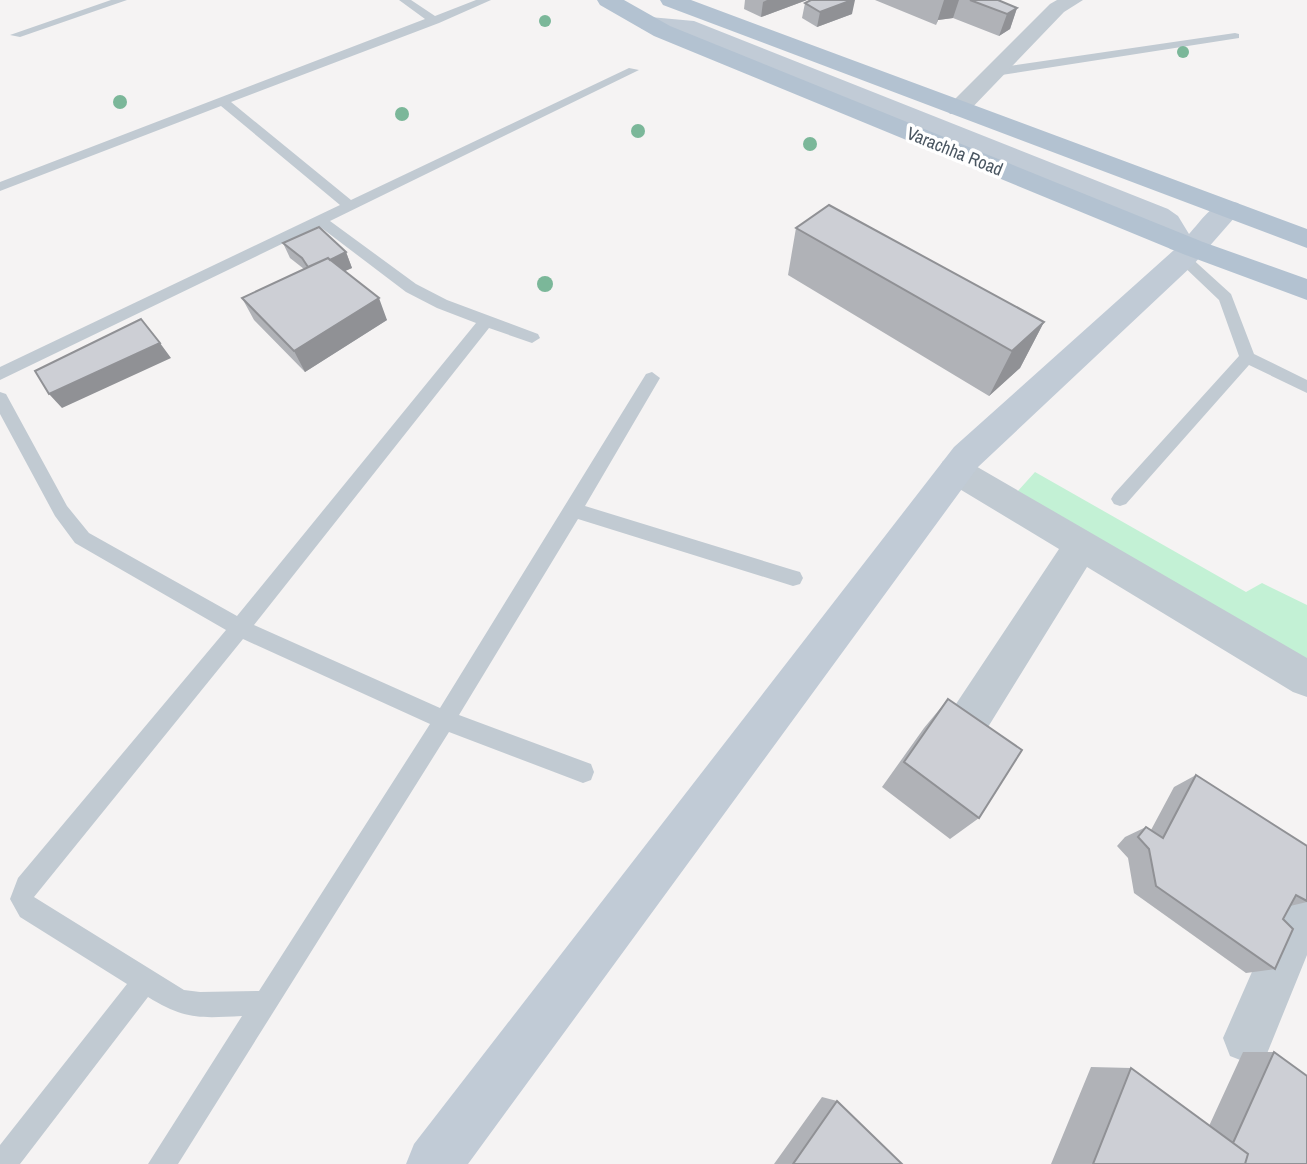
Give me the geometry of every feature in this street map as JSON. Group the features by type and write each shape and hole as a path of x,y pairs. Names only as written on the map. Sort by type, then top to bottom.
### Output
{"main road":[{"name":"Varachha Road","path":"608,0 650,24 1185,250 1307,290"},
{"path":"679,4 1307,239"}],"street":[{"path":"958,109 1057,8 1073,0"},
{"path":"679,4 702,25 1163,200 1182,206 1219,206"},
{"path":"434,1164 955,470 1185,250 1219,206"},
{"path":"955,470 1307,679"},
{"path":"957,739 1081,545"},
{"path":"1248,1038 1307,899"}],"lane":[{"path":"16,34 122,0"},
{"path":"404,0 435,21"},
{"path":"0,187 486,0"},
{"path":"995,72 1235,36"},
{"path":"0,374 633,70"},
{"path":"224,103 348,205"},
{"path":"318,219 411,288 442,304 532,338"},
{"path":"1185,250 1226,298 1247,356 1307,387"},
{"path":"266,1003 200,1005 180,1002 28,909 22,899 26,886 240,628 486,321"},
{"path":"1121,499 1247,356"},
{"path":"162,1164 266,1003 574,510 652,378"},
{"path":"0,398 61,511 82,538 240,628 442,719 583,772"},
{"path":"574,510 793,578"},
{"path":"3,1164 145,981"}],"green space":[{"path":"1035,472 1246,592 1262,583 1307,605 1307,665 1017,492"}],"building":[{"path":"811,0 852,0 820,12 805,3"},
{"path":"970,0 998,0 1017,8 1007,14"},
{"path":"829,205 1044,322 1012,351 796,228"},
{"path":"319,227 346,252 308,267 302,258 283,243"},
{"path":"328,258 379,298 294,351 242,298"},
{"path":"141,319 160,343 49,394 35,371"},
{"path":"948,699 1022,750 979,818 904,762"},
{"path":"1196,775 1307,846 1307,901 1296,895 1283,919 1293,929 1275,969 1156,886 1149,849 1138,837 1146,827 1163,838"},
{"path":"1274,1052 1307,1076 1307,1164 1245,1164 1248,1154 1233,1143"},
{"path":"1131,1068 1248,1154 1245,1164 1093,1164"},
{"path":"837,1101 902,1164 793,1164"}]}
